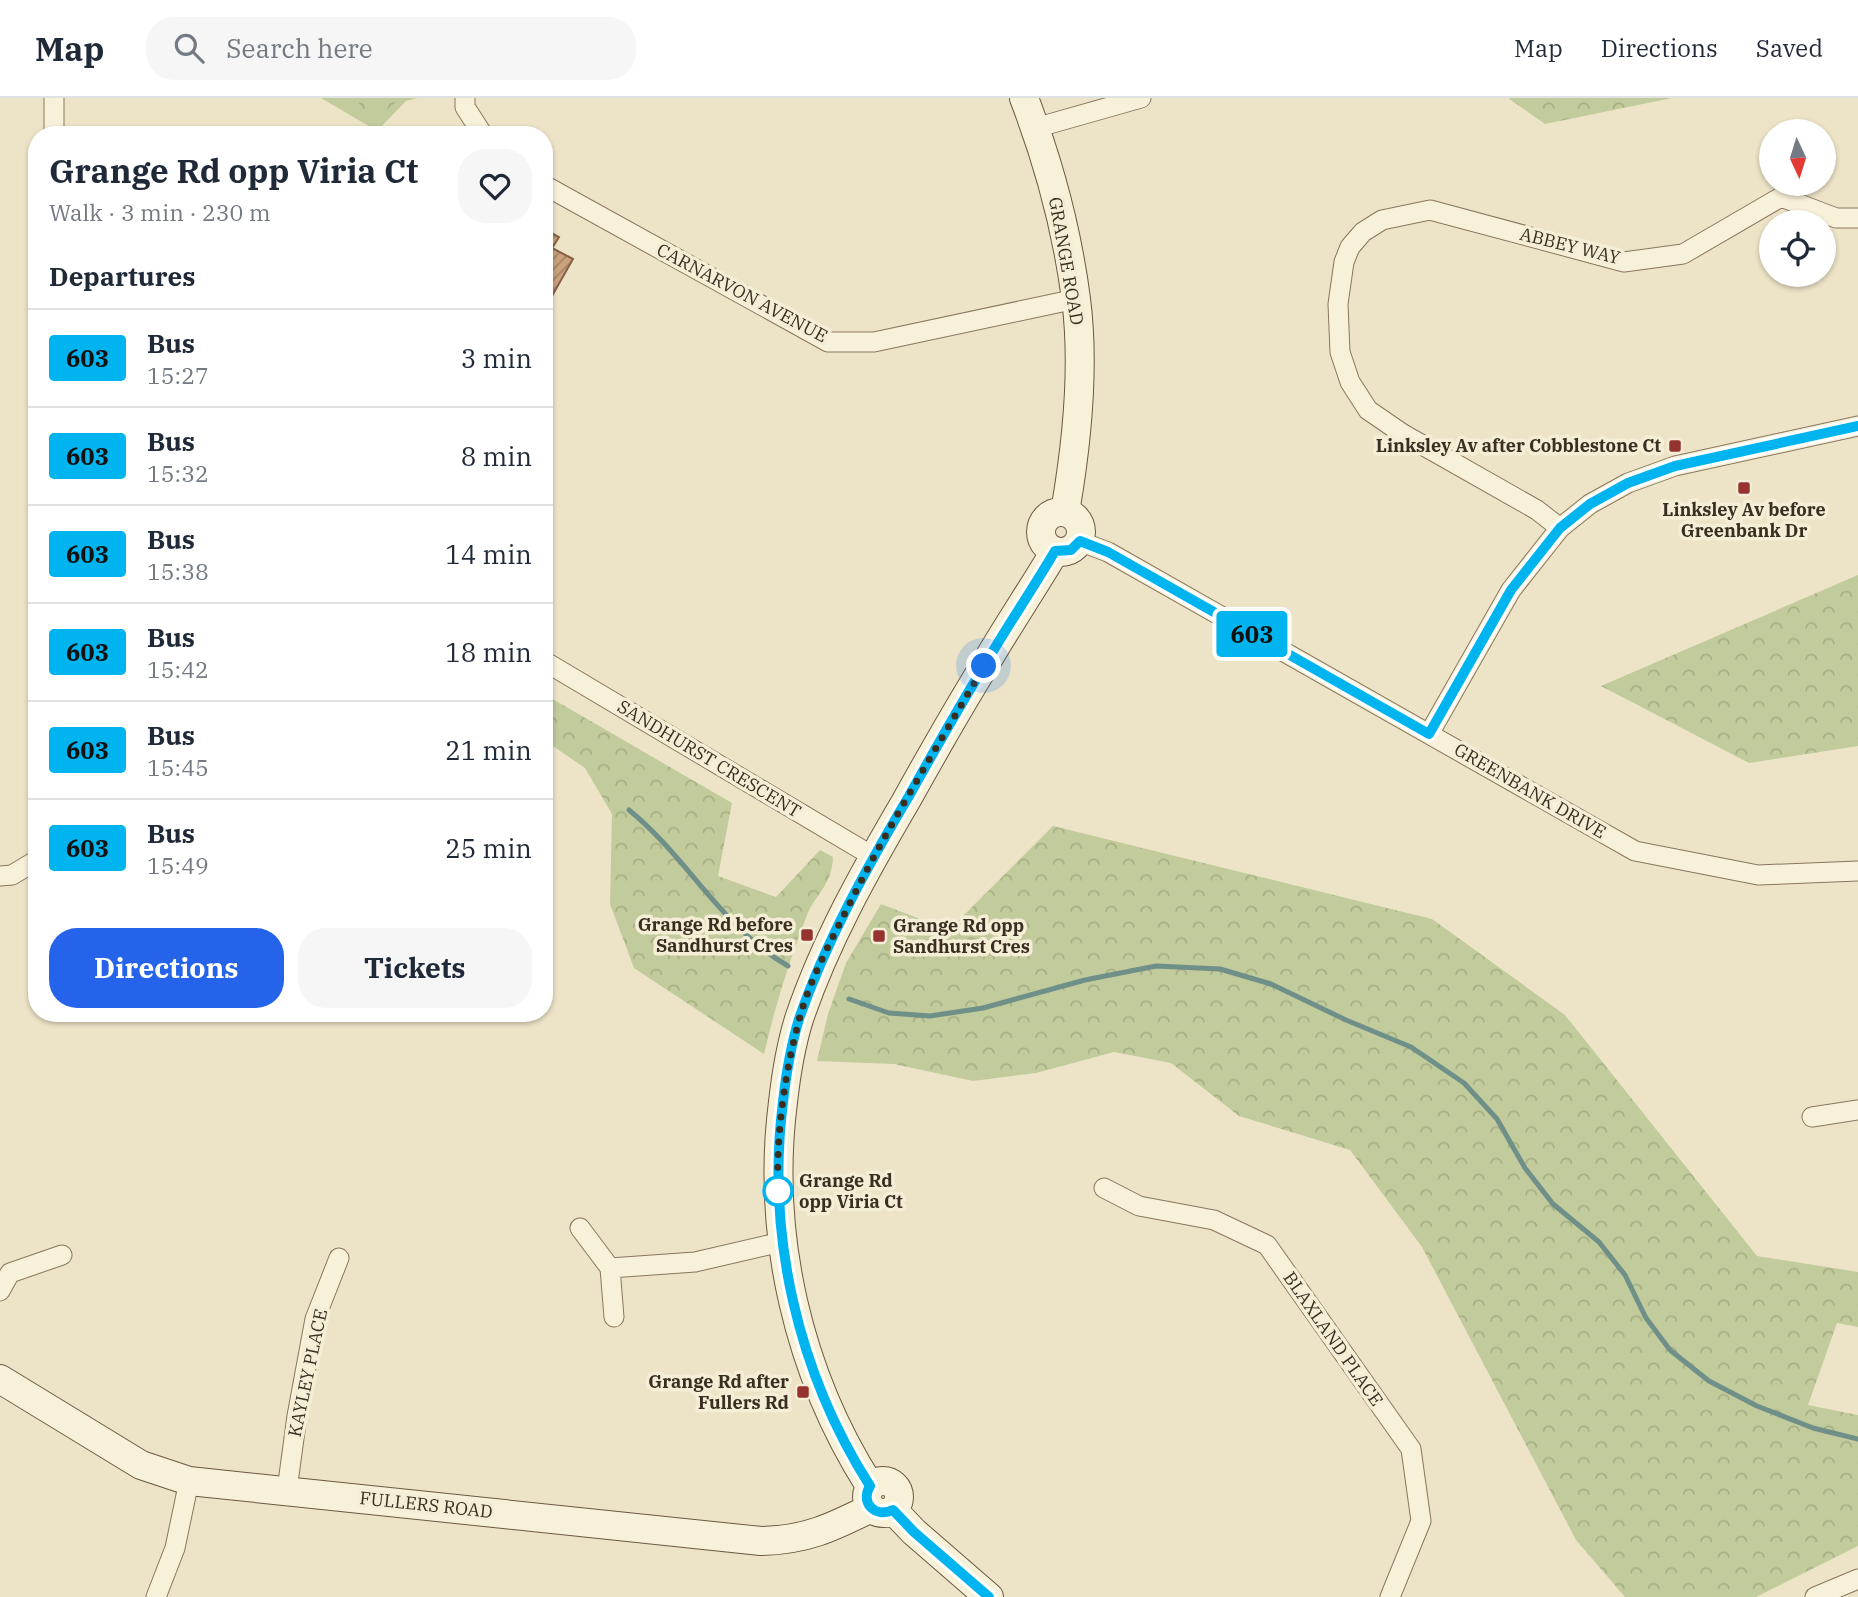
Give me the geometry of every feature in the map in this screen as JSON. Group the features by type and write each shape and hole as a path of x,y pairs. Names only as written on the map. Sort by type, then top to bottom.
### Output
{"street":[{"path":"54,98 54,126"},
{"path":"465,98 465,107 477,126"},
{"name":"GRANGE ROAD","path":"1024,98 1058,201 1079,330 1078,404 1065,512 1051,514 1042,527 1044,542 1067,546"},
{"path":"1035,128 1141,98"},
{"name":"CARNARVON AVENUE","path":"553,190 828,342 874,342 1076,299"},
{"name":"ABBEY WAY","path":"1560,528 1537,509 1403,434 1368,410 1350,382 1340,352 1338,304 1343,262 1349,247 1363,232 1382,220 1430,210 1624,262 1683,254 1781,197 1836,218 1858,218"},
{"path":"1429,734 1511,590 1560,528 1590,504 1628,483 1675,466 1858,426"},
{"path":"989,1597 878,1501 847,1450 808,1355 793,1303 782,1242 777,1163 786,1081 798,1022 821,960 874,857 984,666 1067,546"},
{"name":"GREENBANK DRIVE","path":"1067,546 1108,552 1635,851 1758,875 1858,870"},
{"name":"SANDHURST CRESCENT","path":"553,666 874,857"},
{"path":"0,876 12,875 28,865"},
{"path":"1812,1117 1858,1110"},
{"name":"BLAXLAND PLACE","path":"1104,1188 1139,1206 1214,1220 1267,1245 1411,1449 1421,1521 1390,1597"},
{"path":"580,1228 610,1268 614,1317"},
{"path":"610,1268 695,1262 782,1242"},
{"path":"0,1291 10,1273 62,1255"},
{"name":"KAYLEY PLACE","path":"287,1490 315,1319 340,1258"},
{"name":"FULLERS ROAD","path":"0,1379 141,1465 189,1481 761,1541 791,1540 817,1533 878,1501"},
{"path":"156,1597 175,1548 189,1481"},
{"path":"1815,1597 1858,1579"}],"green space":[{"path":"321,98 417,98 406,101 382,126 369,126"},
{"path":"359,98 401,98 382,114 366,117 359,108"},
{"path":"1508,98 1672,98 1545,124"},
{"path":"1858,575 1858,746 1749,763 1601,686"},
{"path":"553,699 732,803 718,876 776,897 820,850 833,857 830,875 807,915 794,950 764,1054 634,968 610,904 612,814 585,768 553,746"},
{"path":"1053,826 1432,919 1565,1015 1757,1256 1858,1272 1858,1327 1837,1323 1808,1405 1858,1415 1858,1546 1756,1597 1625,1597 1576,1540 1422,1247 1350,1150 1239,1116 1171,1063 1114,1052 1036,1073 973,1081 894,1064 817,1061 828,1014 846,963 881,904 949,930"}],"building":[{"path":"553,234 559,237 553,246"},
{"path":"553,249 573,259 553,294"}],"waterway":[{"path":"629,810 669,849 743,932 788,966"},
{"path":"849,999 889,1013 930,1016 983,1008 1085,980 1156,966 1220,969 1271,984 1411,1047 1464,1083 1497,1119 1525,1168 1553,1204 1599,1242 1625,1275 1646,1318 1670,1350 1709,1381 1757,1406 1813,1428 1858,1439"}],"bus line":[{"name":"603","path":"989,1597 914,1532 893,1510 880,1513 874,1511 868,1503 866,1495 870,1486 847,1450 808,1355 793,1303 782,1242 777,1163 780,1122 791,1054 798,1022 821,960 874,857 984,666 1055,551 1071,550 1080,541 1108,552 1429,734 1511,590 1560,528 1590,504 1628,483 1675,466 1858,426"}],"place":[{"name":"Linksley Av after Cobblestone Ct","path":"1675,446"},
{"name":"Linksley Av before Greenbank Dr","path":"1744,488"},
{"name":"Grange Rd before Sandhurst Cres","path":"807,935"},
{"name":"Grange Rd opp Sandhurst Cres","path":"879,936"},
{"name":"Grange Rd opp Viria Ct","path":"778,1191"},
{"name":"Grange Rd after Fullers Rd","path":"803,1392"}],"route":[{"path":"778,1191 778,1198 777,1163 786,1081 798,1022 821,960 874,857 984,666"}]}
